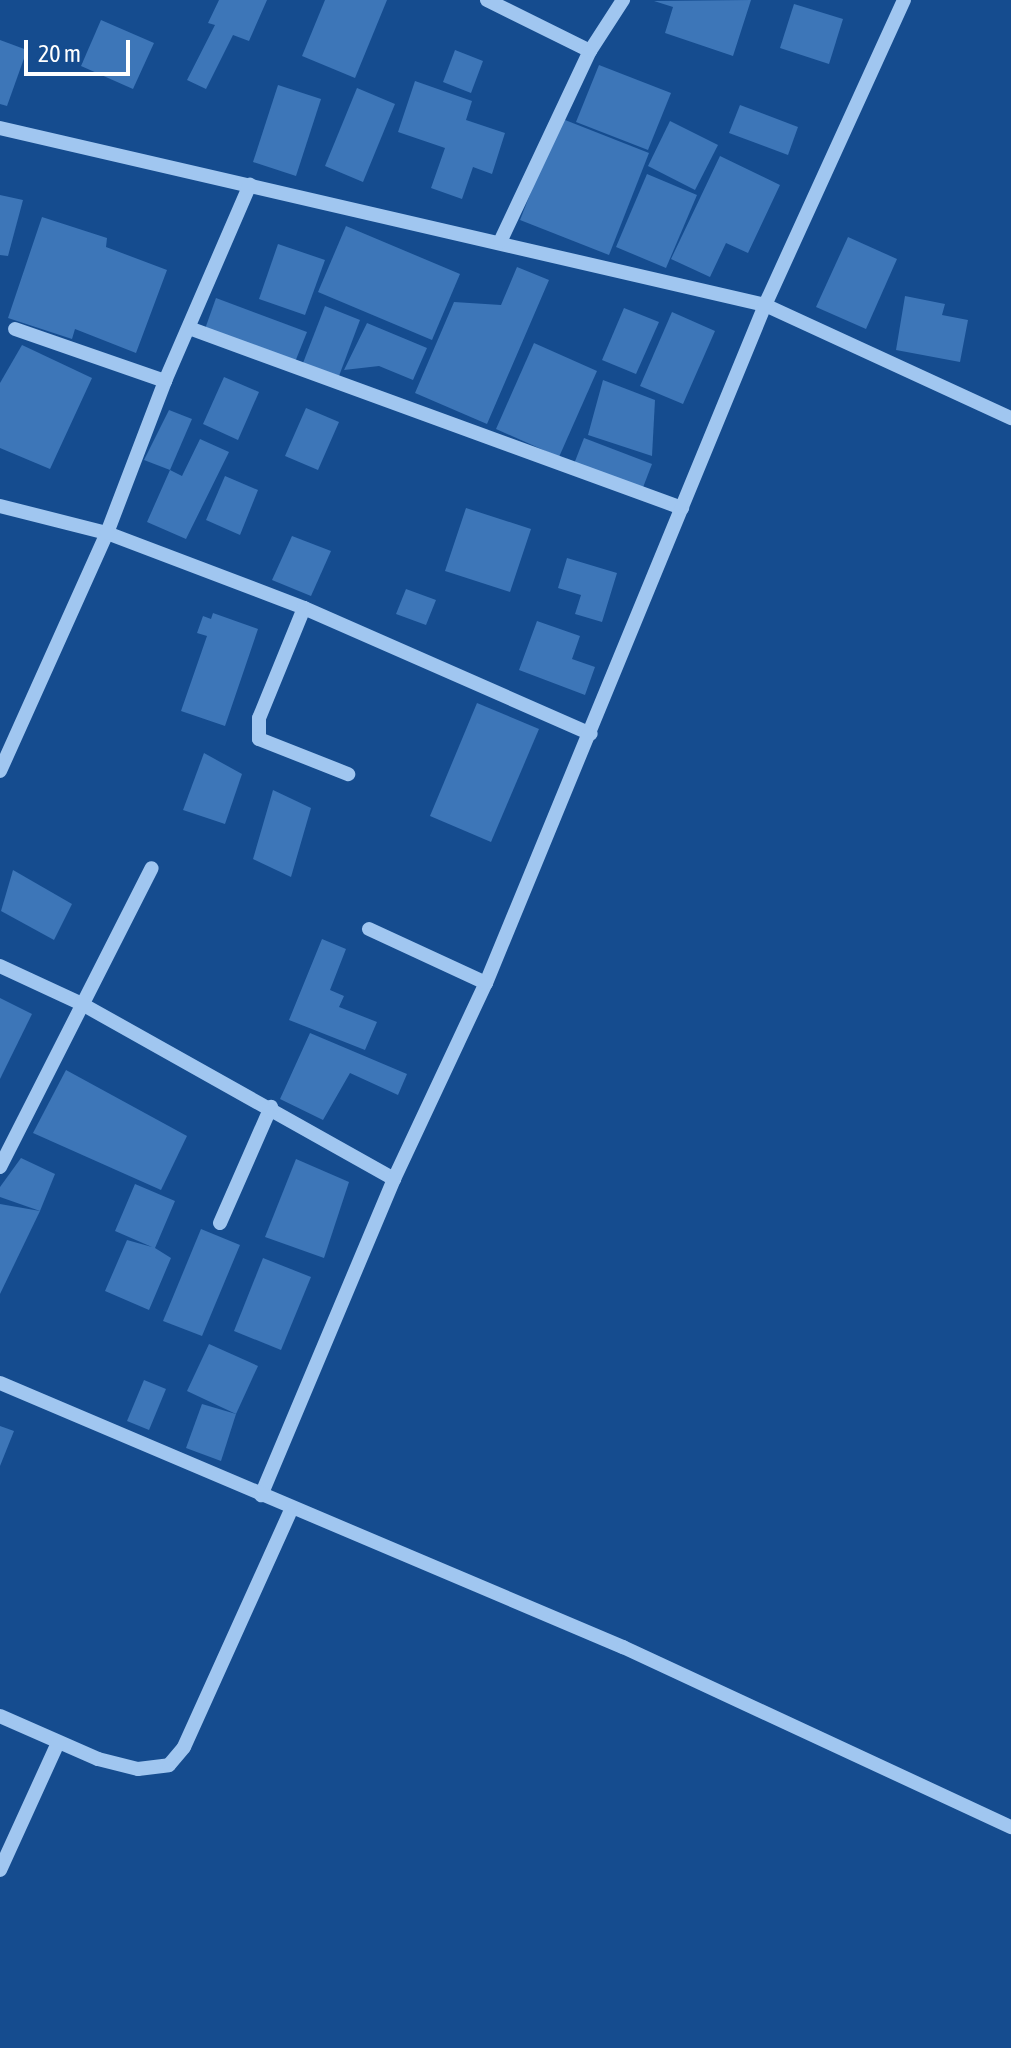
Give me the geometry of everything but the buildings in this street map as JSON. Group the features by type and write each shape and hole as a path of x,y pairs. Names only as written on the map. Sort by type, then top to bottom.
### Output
{"street":[{"path":"487,0 590,51"},
{"path":"500,242 590,51 623,0"},
{"path":"261,1495 394,1179 486,983 765,305 904,0"},
{"path":"0,128 765,305 1011,418"},
{"path":"0,771 107,533 165,381 250,185"},
{"path":"189,328 682,508"},
{"path":"15,329 165,381"},
{"path":"0,506 107,533 304,608 591,734"},
{"path":"304,608 259,718 259,739 348,774"},
{"path":"0,1167 152,868"},
{"path":"369,929 486,983"},
{"path":"1,970 82,1004 271,1107 394,1179"},
{"path":"220,1223 271,1107"},
{"path":"0,1383 623,1647 1011,1827"},
{"path":"0,1716 58,1743 138,1769 164,1768 178,1759 292,1508"},
{"path":"0,1870 58,1743"}]}
